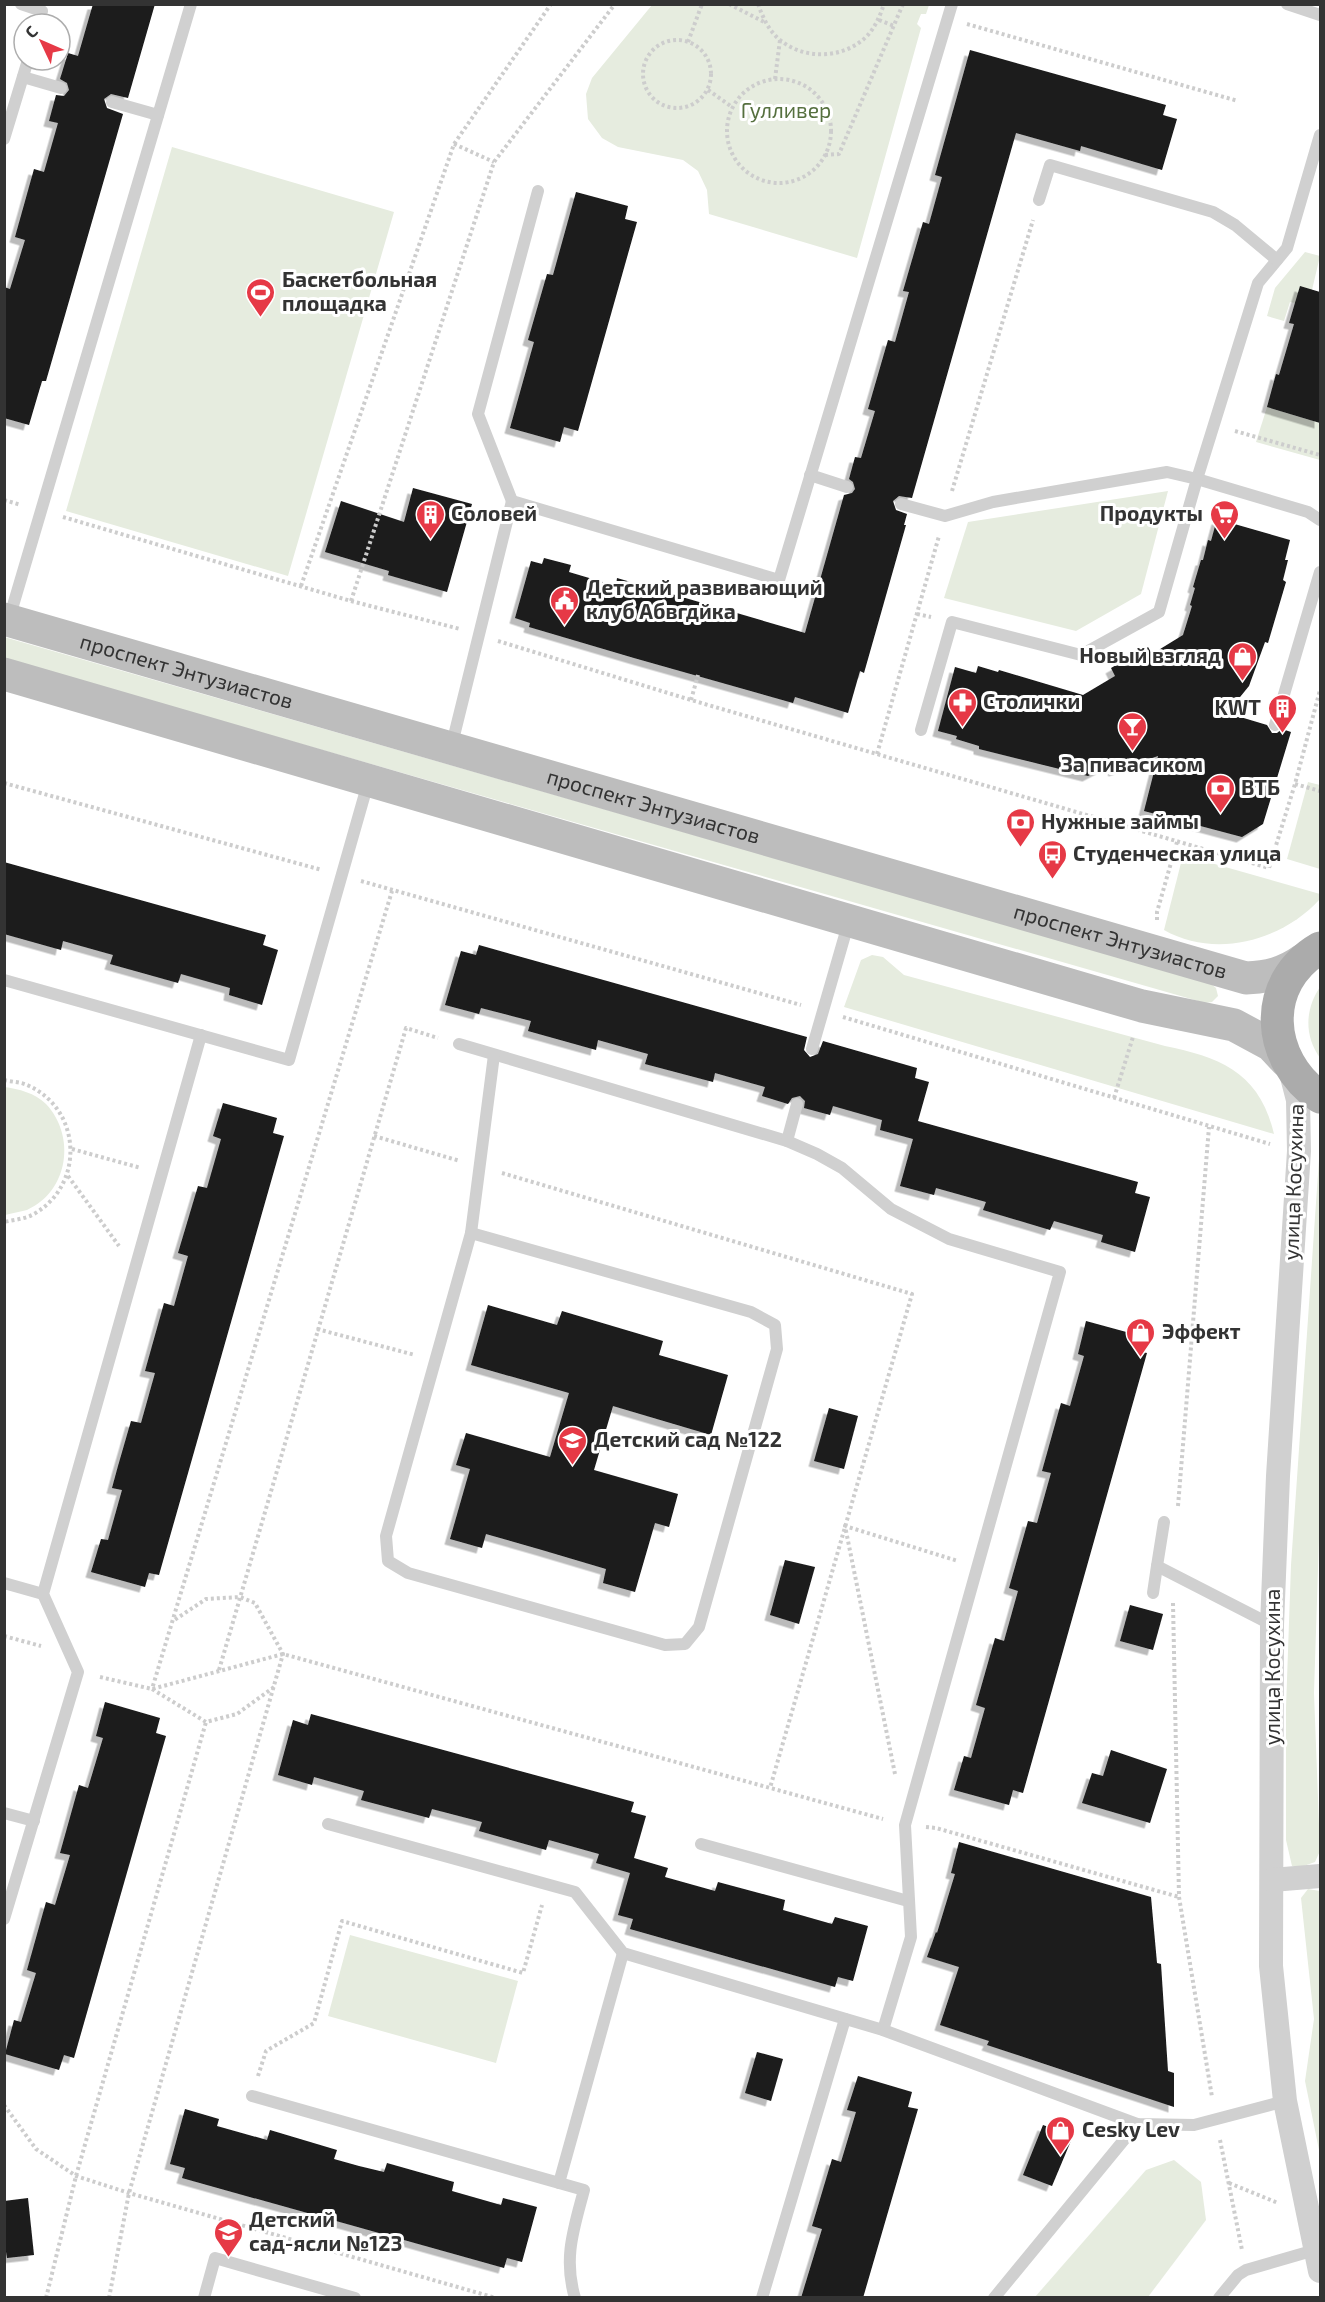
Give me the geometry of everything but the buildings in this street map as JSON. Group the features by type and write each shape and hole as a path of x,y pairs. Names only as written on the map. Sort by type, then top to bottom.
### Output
{"main road":[{"name":"проспект Энтузиастов","path":"7,620 1246,978 1276,975 1291,969 1314,951"},
{"path":"4,674 1142,1005 1234,1025 1271,1045 1286,1061 1297,1078 1320,1097"},
{"path":"1286,1061 1279,1044 1276,1027 1278,1011 1286,984 1314,951"}],"street":[{"name":"улица Косухина","path":"1286,1061 1294,1078 1298,1100 1299,1151 1278,1476 1272,1625 1271,1965 1285,2101 1318,2261"},
{"path":"1272,1880 1320,1876"}],"lane":[{"path":"21,4 43,8"},
{"path":"7,620 190,4"},
{"path":"512,501 779,580 952,4"},
{"path":"1287,4 1320,15"},
{"path":"4,139 24,72"},
{"path":"22,77 61,88"},
{"path":"112,102 158,115"},
{"path":"921,730 952,622 1081,655 1159,612 1197,479 1258,283 1287,248 1320,135"},
{"path":"1039,200 1050,165 1213,212 1235,225 1277,260"},
{"path":"451,749 512,501 478,414 538,191"},
{"path":"901,504 945,516 993,502 1167,472 1308,512 1320,520"},
{"path":"810,476 847,487"},
{"path":"1275,725 1320,572"},
{"path":"4,980 289,1060 368,780"},
{"path":"812,1049 850,920"},
{"path":"4,1919 78,1672 43,1594 201,1035"},
{"path":"459,1044 787,1142 817,1154 842,1168 891,1209 949,1239 1060,1272 905,1825 910,1937 883,2030"},
{"path":"471,1233 751,1312 775,1325 777,1349 699,1628 685,1644 665,1645 430,1580 408,1573 388,1561 386,1536 471,1233 494,1054"},
{"path":"787,1142 797,1104"},
{"path":"1153,1593 1164,1522"},
{"path":"1157,1566 1272,1625"},
{"path":"4,1583 43,1594"},
{"path":"4,1813 34,1821"},
{"path":"328,1824 575,1892 623,1953 883,2030 1137,2124 1194,2125 1285,2101"},
{"path":"701,1844 908,1901"},
{"path":"559,2183 623,1953"},
{"path":"762,2298 845,2019"},
{"path":"252,2096 584,2190 570,2242 569,2279 575,2298"},
{"path":"994,2298 1137,2124"},
{"path":"204,2298 215,2258 355,2298"},
{"path":"1219,2298 1233,2280 1246,2270 1318,2261"}],"path":[{"path":"301,586 454,144 551,4"},
{"path":"351,601 494,162 615,4"},
{"path":"688,42 702,4"},
{"path":"729,4 765,23 780,40 800,51 822,55 847,49 866,37 879,20 884,4"},
{"path":"758,4 765,23"},
{"path":"825,155 839,154 903,4"},
{"path":"947,18 1238,101"},
{"path":"879,20 894,26"},
{"path":"775,79 780,40"},
{"path":"688,42 699,48 711,67 708,90 691,106 678,108 666,106 648,92 644,81 647,59 664,43 688,42"},
{"path":"775,79 795,81 812,90 824,104 830,120 831,138 825,155 814,170 799,179 779,184 761,181 745,172 734,158 727,141 727,123 732,107 742,93 757,83 775,79"},
{"path":"708,90 732,107"},
{"path":"454,144 494,162"},
{"path":"877,754 1039,200"},
{"path":"1214,425 1320,455"},
{"path":"4,500 351,601 479,635 691,700 1269,868 1295,784 1320,690"},
{"path":"691,700 698,675"},
{"path":"4,783 823,1011 1209,1127 1299,1151"},
{"path":"1295,784 1320,791"},
{"path":"152,1689 392,891"},
{"path":"219,1670 406,1028 459,1044"},
{"path":"4,1080 26,1084 50,1099 66,1122 72,1149 68,1176 53,1200 30,1216 4,1222"},
{"path":"1177,1515 1209,1127"},
{"path":"374,1136 912,1294 770,1788"},
{"path":"72,1149 162,1174"},
{"path":"68,1176 135,1268"},
{"path":"317,1329 436,1361"},
{"path":"845,1526 978,1566"},
{"path":"845,1526 905,1825"},
{"path":"1173,1574 1179,1897 1216,2120 1246,2270"},
{"path":"109,2298 129,2193 283,1654 255,1603 240,1597 206,1599 173,1621"},
{"path":"4,1636 53,1650 66,1669 152,1689 206,1722 237,1714 274,1687"},
{"path":"152,1689 283,1654 905,1825 936,1828 1179,1897"},
{"path":"46,2298 76,2176 206,1722"},
{"path":"252,2096 266,2051 314,2023 342,1921 523,1973 548,1884"},
{"path":"4,2105 36,2150 76,2176 496,2298"}],"green space":[{"name":"Гулливер","path":"652,5 929,5 926,14 921,14 917,24 921,28 857,258 709,214 707,190 698,171 683,160 618,147 602,138 588,119 586,94 592,78"},
{"path":"172,147 394,212 288,576 66,511"},
{"path":"1305,252 1320,256 1312,290 1295,303 1290,302 1284,321 1267,316 1275,288"},
{"path":"1267,407 1320,423 1320,460 1256,442"},
{"path":"1168,491 1141,594 1076,631 944,598 968,522"},
{"path":"4,637 1210,983 1216,988 1218,996 1212,1002 1205,1003 5,659"},
{"path":"1308,782 1320,785 1320,869 1287,859"},
{"path":"1183,855 1320,894 1320,899 1287,926 1247,941 1226,944 1184,939 1164,930"},
{"path":"872,955 883,957 904,975 1185,1050 1220,1063 1235,1071 1248,1082 1259,1096 1268,1113 1274,1134 844,1007 861,960"},
{"path":"1320,987 1320,1058 1311,1041 1308,1023 1311,1004"},
{"path":"4,1087 26,1092 46,1104 56,1117 62,1131 64,1147 59,1177 52,1190 27,1210 5,1215"},
{"path":"1320,1145 1320,1507 1314,1693 1320,1851 1315,1862 1301,1867 1292,1866 1286,1840 1286,1708 1291,1565"},
{"path":"1308,1889 1320,1891 1320,2155 1305,2081 1314,2019 1301,1898"},
{"path":"350,1935 518,1981 496,2063 328,2016"},
{"path":"1174,2160 1201,2182 1206,2220 1148,2297 1035,2297 1146,2170"}],"place":[{"name":"Баскетбольная площадка","path":"261,318"},
{"name":"Соловей","path":"430,540"},
{"name":"Продукты","path":"1224,540"},
{"name":"Детский развивающий клуб Абвгдйка","path":"565,626"},
{"name":"Новый взгляд","path":"1242,682"},
{"name":"Столички","path":"962,728"},
{"name":"KWT","path":"1282,734"},
{"name":"За пивасиком","path":"1132,752"},
{"name":"ВТБ","path":"1220,814"},
{"name":"Нужные займы","path":"1020,848"},
{"name":"Студенческая улица","path":"1052,880"},
{"name":"Эффект","path":"1141,1358"},
{"name":"Детский сад №122","path":"573,1466"},
{"name":"Cesky Lev","path":"1061,2156"},
{"name":"Детский сад-ясли №123","path":"228,2258"}]}
